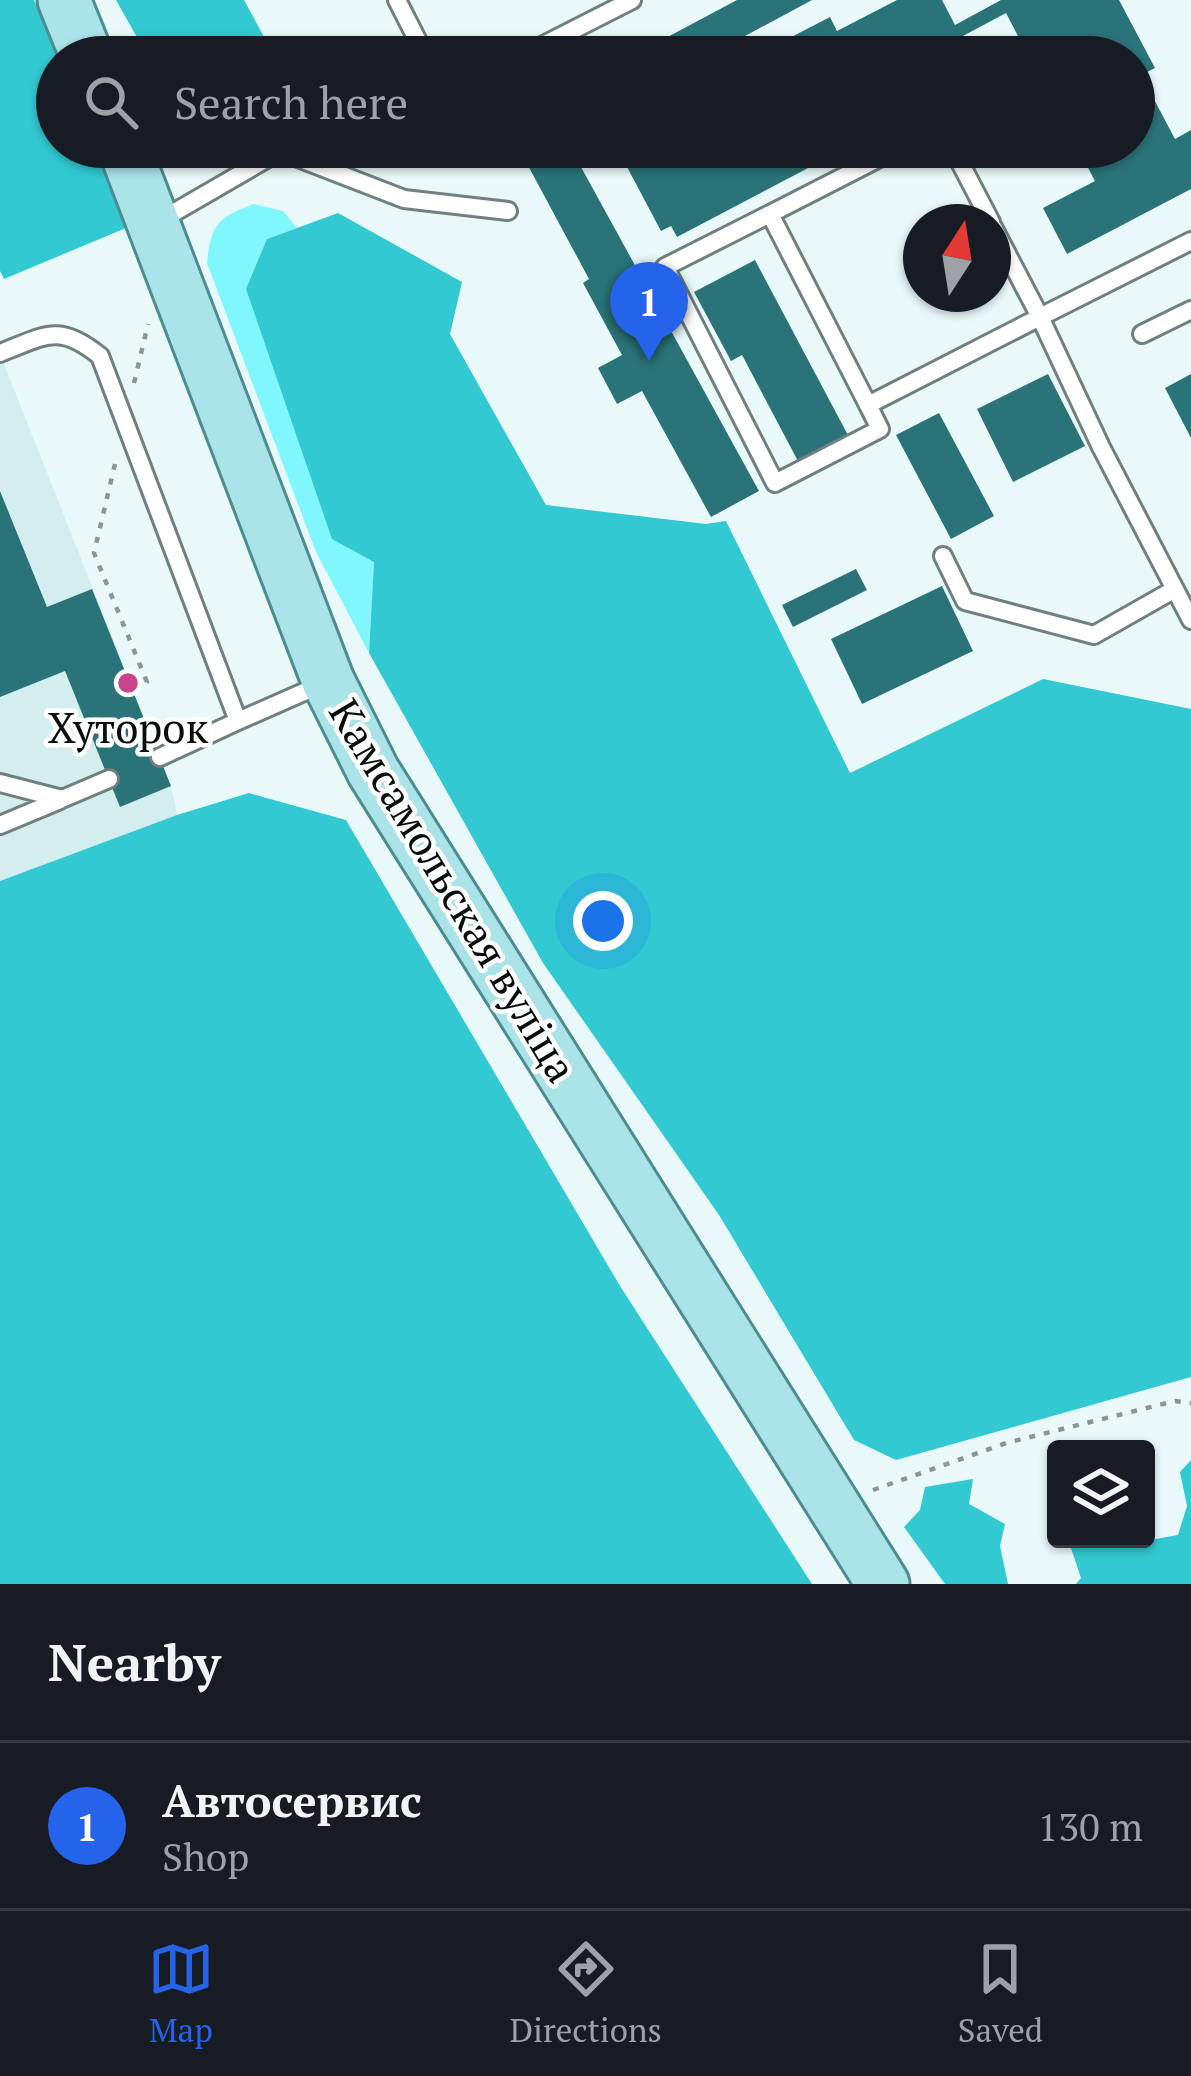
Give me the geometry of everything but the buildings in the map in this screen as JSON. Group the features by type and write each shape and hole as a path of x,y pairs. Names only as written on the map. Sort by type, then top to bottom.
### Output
{"main road":[{"path":"64,0 79,36"},
{"name":"Камсамольская вуліца","path":"132,168 328,681 385,791 884,1584"}],"lane":[{"path":"397,0 415,36"},
{"path":"561,36 632,0"},
{"path":"154,223 250,168"},
{"path":"324,168 404,199 508,211"},
{"path":"770,214 880,429 775,483 665,267 860,168"},
{"path":"963,168 982,204"},
{"path":"868,405 1191,241"},
{"path":"1011,261 1191,620"},
{"path":"1142,334 1191,310"},
{"path":"0,353 46,335 76,337 100,356 238,721"},
{"path":"943,556 965,601 1094,635 1175,590"},
{"path":"160,757 328,681"},
{"path":"0,825 109,779"},
{"path":"0,784 62,799"}],"path":[{"path":"833,1504 1006,1443 1175,1401 1191,1402"}],"shaded area":[{"path":"0,0 34,0 49,36 36,36 36,168 103,168 126,228 4,279 0,271"},
{"path":"116,0 244,0 264,36 136,36"},
{"path":"254,204 283,211 297,228 267,239 374,562 369,653 316,552 207,263 218,224"},
{"path":"338,213 462,282 450,334 546,505 706,524 726,521 850,773 1043,679 1191,709 1191,1377 896,1460 854,1440 719,1215 543,963 369,653 374,562 332,539 246,289 267,239"},
{"path":"0,354 171,786 177,815 0,881"},
{"path":"249,793 346,820 620,1286 812,1584 0,1584 0,881"},
{"path":"1191,1460 1191,1584 1076,1584 1081,1578 1071,1548 1155,1548 1155,1539 1178,1535 1187,1506 1180,1472"},
{"path":"973,1479 969,1504 1005,1524 1000,1546 1008,1584 945,1584 904,1527 920,1510 925,1487"}],"place":[{"name":"Автосервис","path":"649,361"},
{"name":"Хуторок","path":"128,683"}]}
